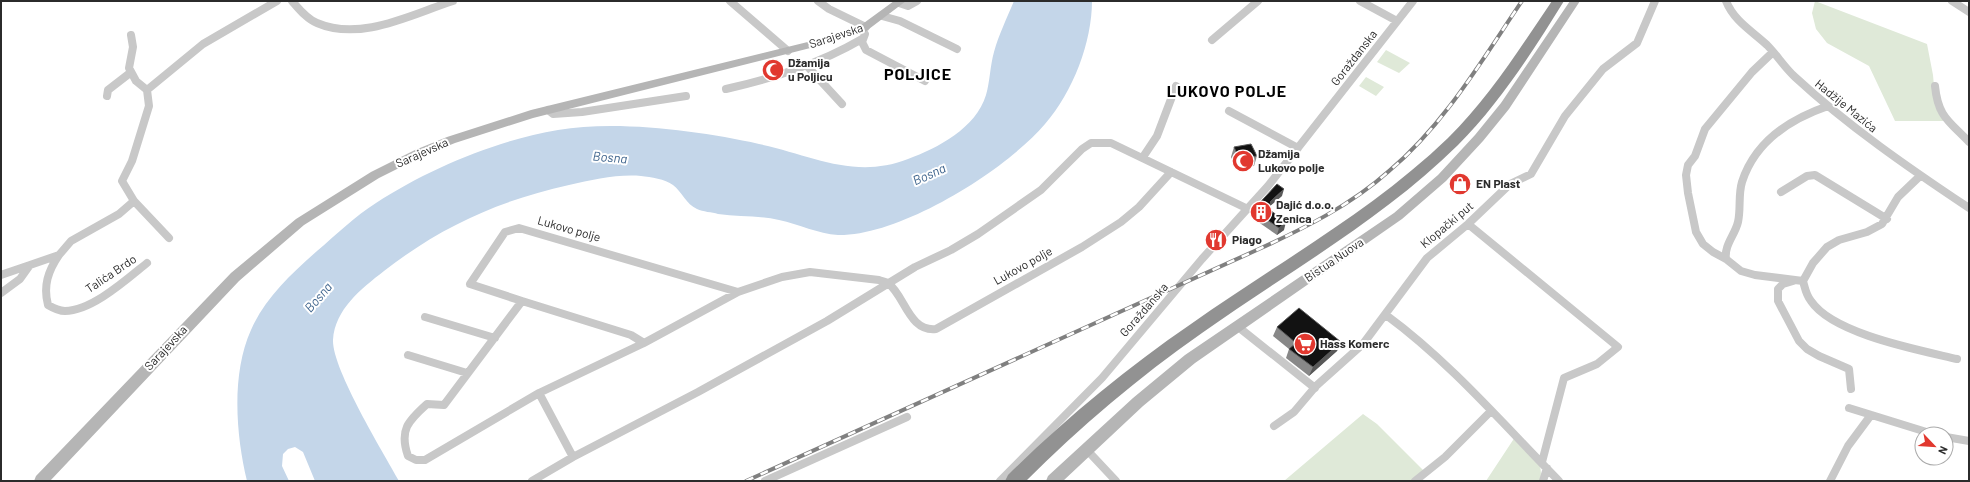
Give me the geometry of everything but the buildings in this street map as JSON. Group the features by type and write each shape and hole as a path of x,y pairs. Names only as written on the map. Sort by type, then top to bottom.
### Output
{"highway":[{"path":"1014,481 1046,449 1112,393 1196,329 1359,217 1437,156 1461,132 1521,58 1558,1"}],"main road":[{"name":"Bistua Nuova","path":"1053,481 1138,402 1190,359 1398,216 1442,178 1506,106 1575,1"},
{"name":"Sarajevska","path":"41,481 235,277 300,222 375,175 419,153 451,140 548,110 863,32 900,2"}],"street":[{"path":"148,90 178,63 203,44 277,1"},
{"path":"292,1 316,22 338,29 352,29 367,28 453,1"},
{"path":"730,1 788,51"},
{"path":"818,1 863,32"},
{"path":"900,2 908,6 917,1"},
{"path":"1212,40 1258,1"},
{"path":"1360,1 1397,21"},
{"name":"Goraždanska","path":"1000,481 1102,378 1202,259 1248,209 1298,148 1413,1"},
{"name":"Klopački put","path":"1274,426 1294,412 1315,388 1362,344 1386,314 1426,258 1468,224 1510,184 1531,174 1565,116 1603,69 1637,43 1655,1"},
{"name":"Hadžije Mazića","path":"1726,1 1732,13 1773,52 1793,76 1828,106 1878,146 1969,208"},
{"path":"1952,1 1969,12"},
{"path":"882,16 900,21 957,49"},
{"path":"726,89 770,79 807,66 863,32"},
{"path":"863,32 862,44 866,50 925,82"},
{"path":"131,35 135,40 128,65 130,73 139,84 148,90"},
{"path":"1773,52 1752,72 1705,129 1695,156 1688,165 1686,175 1688,193 1696,232 1703,244 1741,271 1755,275 1793,281 1803,281"},
{"path":"807,66 842,104"},
{"path":"107,96 108,90 130,73"},
{"path":"1143,157 1157,136 1176,86"},
{"path":"1935,86 1937,104 1942,114 1969,142"},
{"path":"148,90 149,106 132,161 122,181 134,201 169,238"},
{"path":"548,110 553,114 582,112 686,96"},
{"path":"1726,259 1726,245 1736,228 1742,183 1752,159 1775,134 1793,121 1828,106"},
{"path":"1229,111 1298,148"},
{"path":"532,481 573,457 682,401 828,321 915,267 951,250 1042,190 1091,143 1111,143 1143,157 1170,172 1248,209"},
{"name":"Lukovo polje","path":"888,284 919,326 928,330 936,329 1082,247 1121,222 1139,207 1170,172"},
{"path":"1781,192 1807,176 1815,175 1886,219"},
{"path":"1920,176 1903,190 1883,223 1872,230 1840,240 1826,248 1807,270 1803,281 1812,303 1832,318 1875,337 1957,359"},
{"path":"1,275 59,255 71,241 118,214 134,201"},
{"path":"1468,224 1545,286 1618,348 1597,364 1564,378 1544,465 1543,481"},
{"name":"Lukovo polje","path":"644,343 631,336 470,284 487,261 505,232 511,229 519,228 738,292"},
{"name":"Talića Brdo","path":"59,255 46,278 45,295 48,304 56,309 67,311 78,308 108,293 147,263"},
{"path":"1,293 20,279 30,265"},
{"path":"522,301 444,405 427,404 415,414 403,432 403,445 408,456 416,460 425,460 539,393 644,343 738,292 782,277 810,272 879,280 888,284"},
{"path":"1793,281 1783,284 1778,289 1778,301 1799,341 1807,349 1819,356 1849,369 1851,390"},
{"path":"1386,314 1416,337 1559,481"},
{"path":"425,317 495,338"},
{"path":"1237,326 1315,388"},
{"path":"408,355 467,374"},
{"path":"539,393 573,457"},
{"path":"1849,408 1914,428"},
{"path":"1415,481 1445,457 1491,411"},
{"path":"1830,481 1840,460 1858,430 1871,415"},
{"path":"765,481 907,417"},
{"path":"1954,438 1969,441"},
{"path":"1086,449 1116,481"}],"green space":[{"path":"1815,1 1927,44 1933,75 1936,108 1946,121 1895,121 1869,66 1827,43 1816,29 1812,13"},
{"path":"1386,50 1410,63 1399,73 1377,62"},
{"path":"1366,77 1384,87 1376,96 1359,86"},
{"path":"1363,414 1377,424 1425,472 1414,481 1284,481"},
{"path":"1515,437 1535,456 1538,461 1541,473 1540,481 1486,481"}],"water":[{"name":"Bosna","path":"1014,1 1092,1 1089,33 1079,66 1064,97 1055,111 1045,124 1027,142 1005,161 979,180 921,212 891,225 863,232 838,235 823,233 771,218 726,215 699,210 693,207 670,183 641,176 596,179 543,191 495,207 449,228 427,241 384,271 358,293 344,309 335,329 333,340 335,353 349,390 399,481 315,481 303,452 295,447 288,449 283,454 282,466 289,481 247,481 240,445 237,405 240,366 251,330 271,297 288,278 346,226 376,203 440,168 487,149 535,135 581,127 606,126 659,128 685,131 736,139 833,164 851,166 869,167 888,165 908,159 943,143 965,127 981,107 986,95 996,45"}],"railway":[{"path":"746,481 1259,249 1327,215 1359,195 1409,153 1445,113 1477,69 1522,1"}],"place":[{"name":"Džamija u Poljicu","path":"773,70"},
{"name":"Džamija Lukovo polje","path":"1243,161"},
{"name":"EN Plast","path":"1460,184"},
{"name":"Dajić d.o.o. Zenica","path":"1261,212"},
{"name":"Piago","path":"1216,240"},
{"name":"Hass Komerc","path":"1305,344"}],"district":[{"name":"POLJICE","path":"918,74"},
{"name":"LUKOVO POLJE","path":"1227,91"}]}
